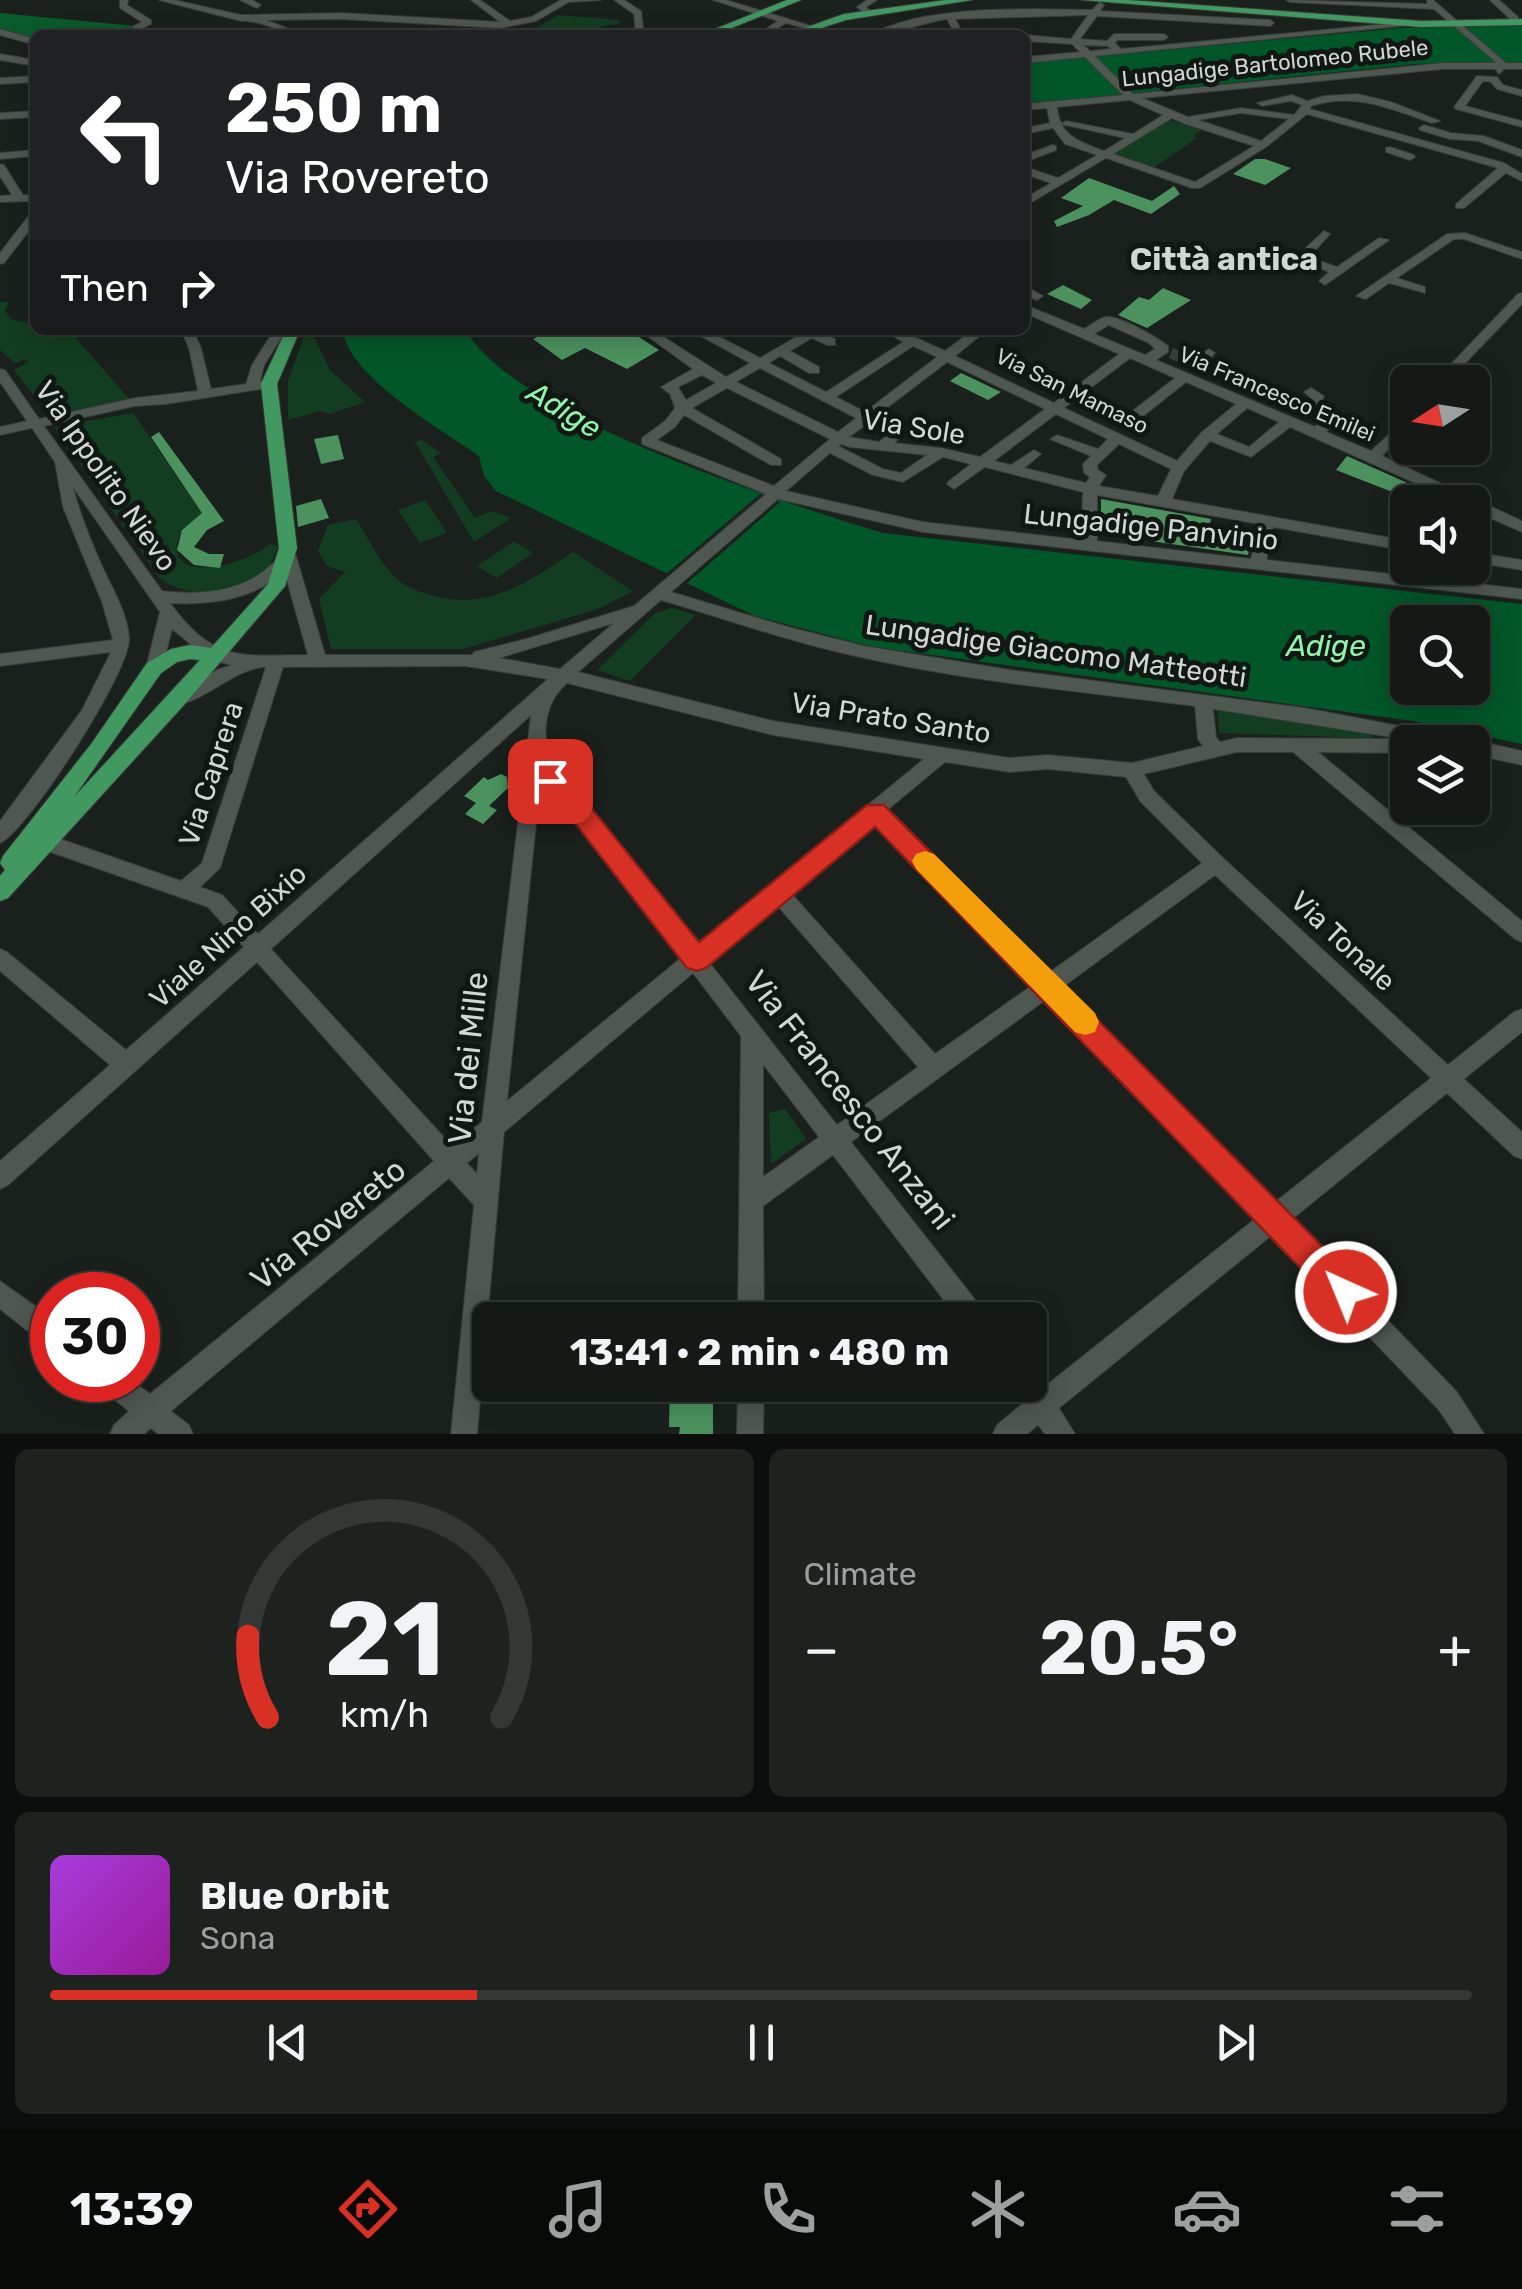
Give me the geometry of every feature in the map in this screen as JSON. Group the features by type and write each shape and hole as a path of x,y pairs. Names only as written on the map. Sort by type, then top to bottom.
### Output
{"main road":[{"path":"717,30 794,0"},
{"path":"800,30 873,8 967,0"},
{"path":"1087,0 1140,6 1213,4 1374,24 1520,20"},
{"path":"0,882 86,783 126,753 176,701 276,586 288,556 264,389 291,335"},
{"path":"0,891 46,842 86,783 99,749 154,668 171,656 190,652 216,656"},
{"path":"99,749 110,757 126,753"}],"street":[{"path":"124,0 123,6 148,22 131,30"},
{"path":"163,0 254,18 286,30"},
{"path":"244,0 257,4"},
{"path":"475,0 509,25"},
{"path":"254,18 340,16 509,25 533,19 566,0 597,0"},
{"path":"618,0 638,13 640,30"},
{"path":"717,0 818,30"},
{"path":"1290,0 1431,3 1459,21 1503,65 1494,79"},
{"path":"1494,0 1520,20"},
{"path":"888,30 950,16 1100,4 1083,48"},
{"path":"1140,6 1270,23"},
{"path":"1030,40 1056,8"},
{"path":"950,16 957,30"},
{"path":"768,30 785,20"},
{"path":"1114,47 1117,37 1252,36 1246,22"},
{"path":"1030,41 1083,48 1217,42 1374,24"},
{"path":"0,32 30,41"},
{"path":"1181,37 1212,38 1217,42"},
{"path":"1030,60 1068,56 1083,48 1114,47"},
{"path":"1083,48 1131,96 1169,116 1262,145"},
{"path":"0,57 30,66"},
{"name":"Lungadige Bartolomeo Rubele","path":"1030,106 1443,66 1522,66"},
{"path":"0,68 30,67"},
{"path":"1522,94 1500,87 1494,79 1480,78 1458,107 1522,124"},
{"path":"0,81 30,79"},
{"path":"0,89 30,90"},
{"path":"1250,94 1272,110"},
{"path":"1052,106 1069,142 1196,186 1262,145 1303,111 1346,94 1399,109 1450,136 1480,138 1517,152 1460,206"},
{"path":"1262,103 1292,98 1303,111"},
{"path":"1186,121 1216,112 1303,111 1502,167 1522,178"},
{"path":"0,116 30,114"},
{"path":"1030,201 1169,116"},
{"path":"1030,122 1058,123 1135,137"},
{"path":"1030,136 1058,123"},
{"path":"1410,157 1388,152 1428,125"},
{"path":"1030,157 1052,148"},
{"path":"0,156 30,153"},
{"path":"0,167 19,198"},
{"path":"1030,172 1059,182"},
{"path":"0,200 30,198"},
{"path":"2,255 30,221"},
{"path":"1324,234 1301,258 1338,272"},
{"path":"1362,296 1422,252 1458,235 1522,256"},
{"path":"1325,281 1383,240"},
{"path":"1389,279 1421,290"},
{"path":"1459,365 1516,313 1522,297"},
{"name":"Via Francesco Emilei","path":"1030,311 1147,360 1190,366 1246,402 1433,485"},
{"path":"1085,334 1108,320 1162,347 1147,360"},
{"path":"190,335 205,392"},
{"path":"0,431 205,392 264,389 258,366 277,335"},
{"path":"653,335 713,375 835,442 878,472 904,478 932,446"},
{"path":"706,335 897,434 883,445"},
{"path":"776,462 682,408 676,392 780,351 808,335"},
{"path":"821,335 831,342"},
{"name":"Via San Mamaso","path":"900,335 1178,468"},
{"name":"Viale Nino Bixio","path":"0,1177 563,676 835,442 974,335"},
{"path":"684,357 717,341"},
{"path":"828,397 913,341"},
{"path":"780,351 814,370"},
{"path":"954,484 1130,352"},
{"path":"1104,407 1132,418 1209,353"},
{"name":"Via Ippolito Nievo","path":"0,373 180,630 216,656"},
{"path":"682,408 713,375"},
{"path":"1311,392 1318,396 1312,409"},
{"path":"1164,500 1178,468 1246,402"},
{"name":"Lungadige Panvinio","path":"682,408 670,424 647,441 774,495 820,508 923,527 1522,594"},
{"path":"1317,433 1331,417"},
{"path":"1208,435 1251,452 1288,421"},
{"path":"1057,438 1098,454"},
{"path":"1088,545 1090,489 1099,476 1091,473 1090,464 1118,438"},
{"path":"1372,457 1390,439"},
{"name":"Via Sole","path":"835,442 932,446 980,464 1090,489 1390,543"},
{"path":"1012,471 1034,454"},
{"path":"0,835 67,743 112,671 121,645 118,622 75,526 62,459"},
{"path":"75,526 79,516 93,506"},
{"name":"Via Francesco Emilei","path":"1490,511 1518,520"},
{"path":"1259,564 1267,523"},
{"path":"157,596 220,596 275,573 288,556"},
{"path":"288,556 320,662"},
{"path":"1490,560 1522,566"},
{"path":"276,586 290,589 305,605"},
{"name":"Lungadige Giacomo Matteotti","path":"659,594 793,636 865,652 1204,700 1390,739"},
{"path":"216,656 268,662 464,660 528,646 642,608"},
{"name":"Via Ippolito Nievo","path":"154,668 168,612"},
{"path":"590,625 605,630 604,642"},
{"path":"0,660 121,645"},
{"name":"Via Prato Santo","path":"464,660 530,668 773,728 1010,764 1048,762 1132,770 1237,745 1390,740"},
{"path":"176,701 223,674 268,662"},
{"name":"Via Caprera","path":"182,890 210,868 268,662"},
{"name":"Via dei Mille","path":"464,1434 493,1126 536,744 546,691"},
{"path":"1204,700 1207,739 1214,749"},
{"path":"494,737 519,732 536,744"},
{"name":"Via Francesco Anzani","path":"536,744 557,782 961,1302"},
{"path":"1298,746 1522,933"},
{"path":"1490,752 1522,758"},
{"name":"Via Rovereto","path":"123,1434 941,755"},
{"name":"Via Tonale","path":"1132,770 1147,796 1216,864 1522,1148"},
{"path":"531,790 543,782 557,782"},
{"path":"876,812 1275,1218 1448,1401 1471,1434"},
{"path":"46,842 215,901 485,1200"},
{"path":"753,1199 1216,864"},
{"path":"778,892 934,1068"},
{"path":"0,958 126,1064"},
{"path":"1047,1386 1275,1218 1522,1019"},
{"path":"751,1302 752,1031"},
{"path":"0,1292 30,1316"},
{"path":"138,1402 180,1434"},
{"path":"750,1402 750,1434"},
{"path":"1006,1434 1029,1402"},
{"path":"1038,1402 1062,1434"}],"shaded area":[{"path":"0,13 135,26 130,30 30,30 30,38 0,29"},
{"path":"558,15 620,20 619,24 601,26 604,29 601,30 533,30"},
{"path":"1169,120 1202,130 1193,136 1197,138 1153,168 1110,154"},
{"path":"0,302 9,302 5,311 12,320 30,323 30,335 73,335 130,400 49,415 14,370 29,362 25,359 15,363 0,350"},
{"path":"313,335 330,370 365,402 330,414 320,411 288,420 288,381 304,336"},
{"path":"133,413 203,514 179,536 177,552 184,562 211,567 245,558 270,544 278,546 262,574 238,587 209,592 181,589 158,576 54,427"},
{"path":"422,440 441,453 433,457 475,518 492,511 511,518 474,542 415,442"},
{"path":"425,500 447,533 420,543 398,510"},
{"path":"356,519 395,577 430,595 470,600 505,592 573,552 633,591 598,609 463,649 331,649 319,599 345,572 327,566 318,551 328,525"},
{"path":"514,541 533,553 497,578 477,566"},
{"path":"672,608 696,615 630,681 597,670 655,613"},
{"path":"1218,711 1372,733 1373,738 1219,733"},
{"path":"785,1109 806,1139 771,1164 769,1113"}],"water":[{"path":"1522,25 1522,62 1415,64 1030,103 1030,63 1401,28"},
{"name":"Adige","path":"344,335 470,335 494,363 538,394 594,425 722,479 883,533 1522,604 1522,744 1490,737 1490,725 1432,725 873,647 755,616 496,491 484,476 479,456 379,384 349,348"}],"pier":[{"path":"760,494 780,502 685,585 665,575"}],"building":[{"path":"1255,159 1291,168 1265,185 1233,174"},
{"path":"1089,178 1152,201 1174,186 1180,194 1151,214 1114,200 1057,227 1054,221 1083,206 1061,198"},
{"path":"1063,285 1092,300 1081,309 1047,294"},
{"path":"1163,288 1191,300 1147,328 1118,315 1139,297 1149,300"},
{"path":"541,335 636,335 659,350 627,369 585,348 562,360 533,339"},
{"path":"961,373 1001,392 988,400 950,381"},
{"path":"159,432 224,521 207,530 194,547 209,554 224,554 220,568 194,565 177,550 182,530 202,513 151,437"},
{"path":"338,435 344,459 321,464 314,439"},
{"path":"1347,456 1412,485 1390,485 1390,491 1336,470"},
{"path":"321,499 329,518 298,527 296,506"},
{"path":"1101,499 1211,519 1207,537 1237,543 1238,538 1251,541 1248,555 1101,534"},
{"path":"501,774 507,777 508,788 489,806 497,810 483,824 465,814 476,803 464,796 484,777 488,780"},
{"path":"670,1402 713,1402 713,1434 679,1434 680,1427 669,1427"}],"tunnel":[{"path":"1171,353 1185,359"}],"slow traffic":[{"path":"925,861 1085,1022"}],"district":[{"name":"Città antica","path":"1224,259"}],"route":[{"path":"550,781 557,782 697,959 876,812 1346,1292"}]}
